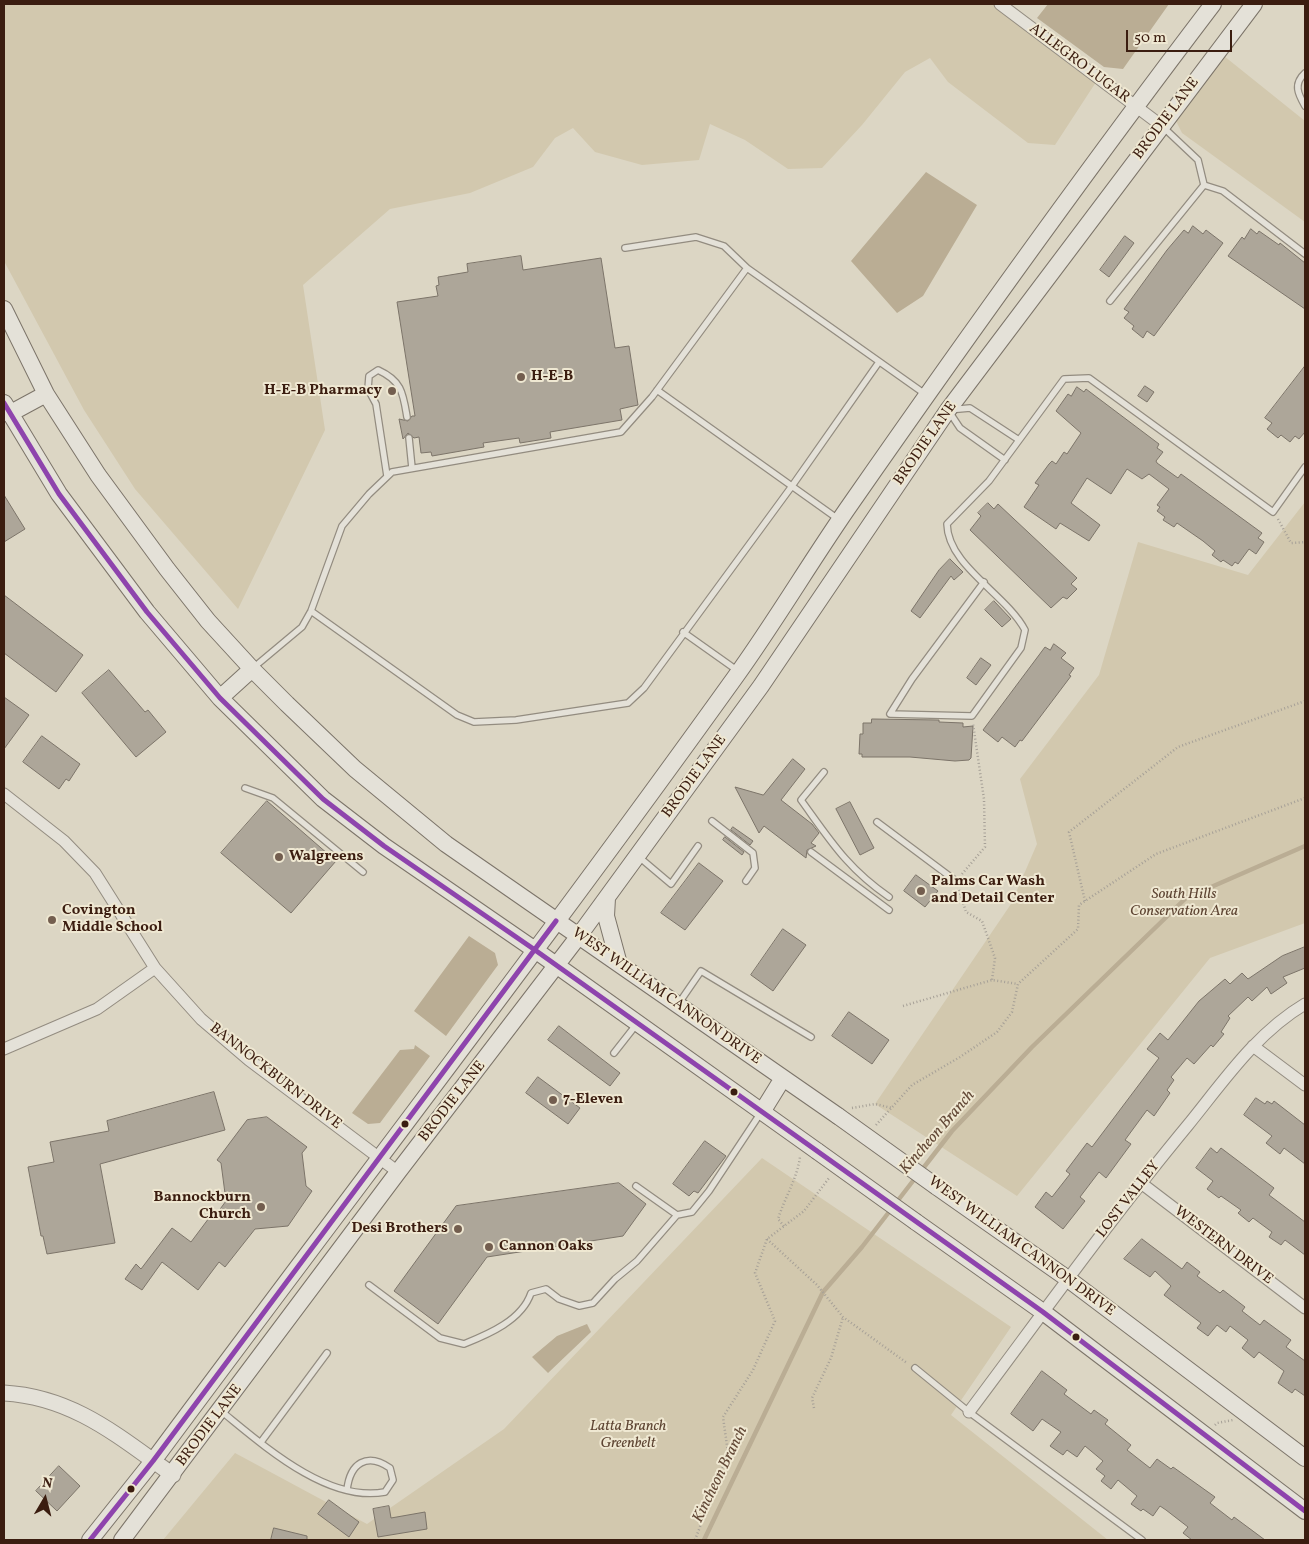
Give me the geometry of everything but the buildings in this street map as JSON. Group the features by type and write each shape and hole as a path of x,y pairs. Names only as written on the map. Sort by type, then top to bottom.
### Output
{"main road":[{"name":"BRODIE LANE","path":"90,1540 153,1461 535,950 739,672 840,520 926,396 1134,106 1213,4"},
{"name":"BRODIE LANE","path":"122,1540 221,1411 398,1172 557,966 760,686 948,410 1254,4"},
{"name":"WEST WILLIAM CANNON DRIVE","path":"4,309 46,394 98,475 166,570 252,669 354,769 446,844 783,1078 840,1113 937,1187 1068,1279 1305,1458"},
{"path":"46,394 6,409 59,494 134,596 220,698 323,799 384,846 535,950 1043,1312 1305,1511"},
{"path":"926,396 948,410"},
{"path":"220,698 252,669"},
{"path":"607,898 606,916 619,964"},
{"path":"762,1112 783,1078"}],"street":[{"name":"ALLEGRO LUGAR","path":"1005,5 1162,126"},
{"name":"BANNOCKBURN DRIVE","path":"4,794 64,840 95,873 155,968 195,1013 223,1039 398,1172"},
{"path":"4,1049 97,1009 155,968"},
{"name":"LOST VALLEY","path":"969,1412 1141,1183 1253,1046 1282,1018 1305,1004"},
{"path":"1253,1046 1305,1085"},
{"name":"WESTERN DRIVE","path":"1141,1183 1305,1308"},
{"path":"4,1393 38,1398 75,1409 112,1431 173,1475"}],"lane":[{"path":"1305,73 1298,84 1298,92 1305,106"},
{"path":"1162,126 1198,160 1204,185"},
{"path":"1204,185 1223,192 1305,254"},
{"path":"1110,301 1204,185"},
{"path":"625,248 696,237 724,246 748,268 926,396"},
{"path":"252,669 302,627 310,611 342,526 387,476 392,472 412,468 621,432 657,390 748,268"},
{"path":"310,611 457,715 474,722 516,720 628,703 644,688 683,632 792,486 879,362"},
{"path":"387,476 376,404 368,389 369,376 378,370 392,376 404,393 407,417"},
{"path":"984,582 912,679 890,714 972,716 1021,648 1025,630 1017,615 956,552 947,537 947,524 989,481 1064,379 1089,378 1273,512 1305,467"},
{"path":"657,390 840,520"},
{"path":"1005,460 960,428 948,410 970,408 1019,440"},
{"path":"410,438 412,468"},
{"path":"683,632 739,672"},
{"path":"824,772 801,800 844,860 865,881 888,897"},
{"path":"245,788 273,798 363,872"},
{"path":"712,821 753,853 755,868 746,881"},
{"path":"877,822 956,881"},
{"path":"637,856 671,884 698,846"},
{"path":"811,852 889,910"},
{"path":"678,1005 701,971 811,1037"},
{"path":"614,1053 637,1024"},
{"path":"369,1285 440,1338 464,1344 508,1321 527,1306 531,1293 546,1289 559,1299 579,1306 593,1303 615,1279 637,1261 677,1215 692,1212 762,1112"},
{"path":"636,1186 677,1215"},
{"path":"261,1442 327,1353"},
{"path":"915,1368 969,1412 1142,1540"},
{"path":"221,1411 298,1469 347,1490 370,1495 385,1492 393,1480 390,1468 379,1460 367,1461 356,1466 348,1476 347,1490"}],"path":[{"path":"1273,512 1291,543 1305,542"},
{"path":"1085,901 1069,832 1178,747 1305,701"},
{"path":"972,716 984,799 985,848 956,881 966,912 982,921 995,958 992,980"},
{"path":"872,1130 912,1085 960,1057 997,1032 1012,1012 1018,984 1078,929 1079,905 1156,854 1305,798"},
{"path":"903,1006 992,980 1018,984"},
{"path":"840,1113 875,1104 892,1108"},
{"path":"784,1226 778,1219 787,1193 798,1174 801,1152"},
{"path":"696,1540 728,1453 723,1417 753,1370 775,1321 755,1273 767,1239 804,1211 833,1173"},
{"path":"767,1239 817,1285 843,1317 915,1368"},
{"path":"814,1408 812,1398 831,1358 843,1317"},
{"path":"1212,1429 1217,1423 1231,1422 1236,1417"}],"green space":[{"path":"4,4 996,4 1098,79 1055,145 1028,143 948,82 930,58 905,72 862,125 822,168 788,169 745,140 710,124 699,160 642,165 595,152 573,128 555,138 533,167 470,193 390,209 303,285 325,430 238,609 135,489 84,410 4,261"},
{"path":"1219,52 1305,121 1305,222 1182,133 1172,113"},
{"name":"South Hills Conservation Area","path":"1305,502 1305,923 1210,958 1017,1196 875,1104 1011,904 1037,844 1020,779 1099,675 1138,542 1248,575"},
{"name":"Latta Branch Greenbelt","path":"762,1158 1011,1327 951,1415 1108,1540 163,1540 235,1453 367,1524 504,1429"}],"shaded area":[{"path":"1048,4 1169,4 1123,69 1104,67 1037,18"},
{"path":"926,172 977,205 923,296 897,313 851,261"},
{"path":"469,936 495,953 498,965 446,1036 414,1011"},
{"path":"415,1045 430,1056 380,1123 368,1124 352,1113 400,1050 414,1049"},
{"path":"587,1324 591,1332 548,1373 532,1357 557,1336"}],"waterway":[{"name":"Kincheon Branch","path":"921,1171 952,1131 1032,1047 1186,898 1305,846"},
{"name":"Kincheon Branch","path":"704,1540 823,1292 862,1247 916,1177"}],"transit line":[{"path":"4,403 59,494 147,612 220,698 323,799 384,846 535,950 1043,1312 1305,1511"},
{"path":"90,1540 153,1461 556,921"}],"place":[{"name":"H-E-B","path":"521,377"},
{"name":"H-E-B Pharmacy","path":"392,391"},
{"name":"Walgreens","path":"279,857"},
{"name":"Palms Car Wash and Detail Center","path":"921,891"},
{"name":"Covington Middle School","path":"52,920"},
{"name":"7-Eleven","path":"553,1100"},
{"name":"Bannockburn Church","path":"261,1207"},
{"name":"Desi Brothers","path":"458,1229"},
{"name":"Cannon Oaks","path":"489,1247"}]}
